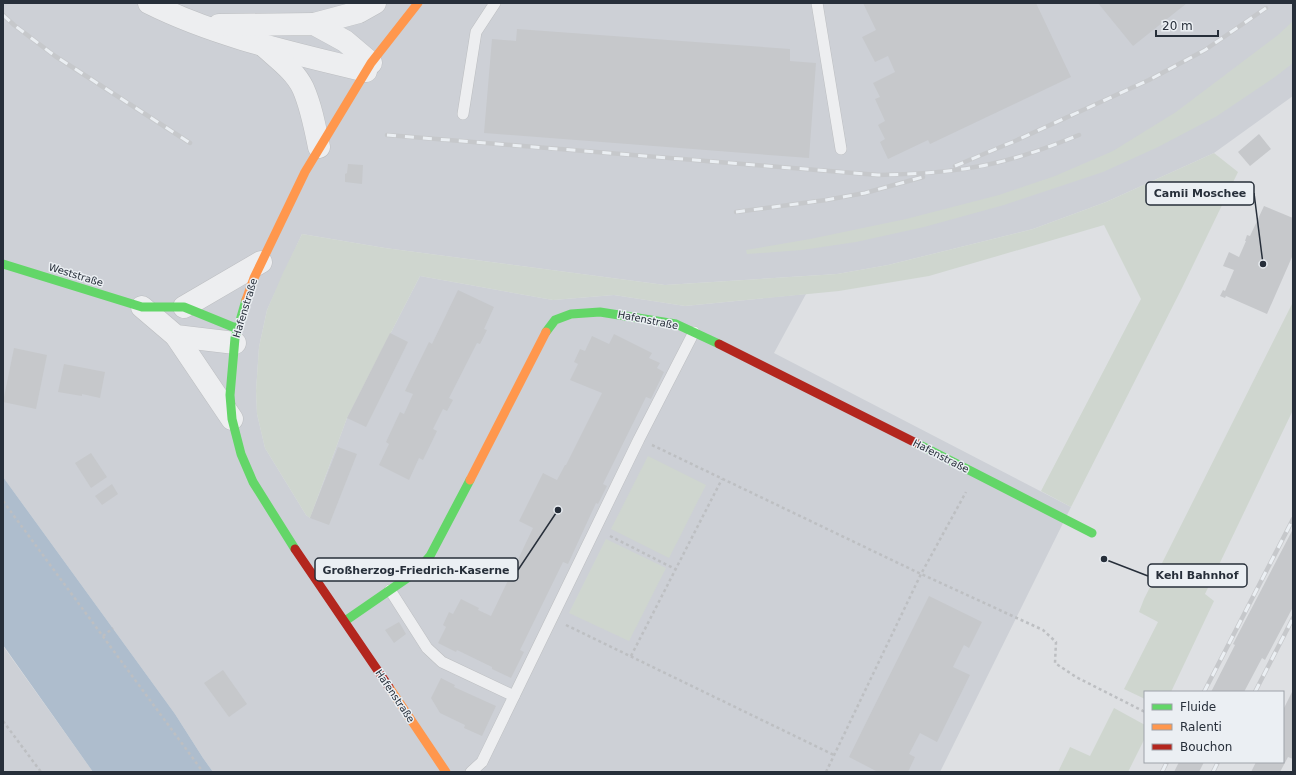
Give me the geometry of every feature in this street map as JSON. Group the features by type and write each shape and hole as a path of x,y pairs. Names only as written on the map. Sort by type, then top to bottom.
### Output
{"street":[{"path":"149,3 172,14 262,45 369,67"},
{"path":"202,25 314,24 360,12 375,3"},
{"name":"Hafenstraße","path":"418,3 369,67 319,147 290,200 261,262 246,300 236,336 231,373 232,419 241,454 253,482 289,541 345,621 446,772"},
{"path":"314,24 345,41 369,67"},
{"path":"262,45 287,66 302,86 310,109 319,147"},
{"path":"184,307 261,262"},
{"name":"Weststraße","path":"3,264 142,307 184,307"},
{"path":"142,307 176,336 232,419"},
{"path":"184,307 236,336"},
{"name":"Hafenstraße","path":"345,621 416,572 430,556 548,330 555,320 571,314 600,312 676,324 1092,532"},
{"path":"176,336 236,336"}],"lane":[{"path":"463,114 476,32 496,3"},
{"path":"817,3 841,149"},
{"path":"471,772 482,762 639,439 694,332"},
{"path":"390,590 426,648 442,662 514,696"}],"path":[{"path":"639,439 921,574 1043,630 1056,642 1054,663 1076,677 1144,711"},
{"path":"826,772 921,574 976,474"},
{"path":"631,656 722,479"},
{"path":"3,501 203,772"},
{"path":"596,528 675,569"},
{"path":"552,618 834,755"},
{"path":"103,636 114,628"},
{"path":"3,721 41,772"}],"shaded area":[{"path":"3,3 1293,3 1293,96 1214,153 1106,202 1033,229 888,265 837,274 665,285 385,248 302,234 267,310 259,347 256,391 257,414 265,448 306,515 310,518 347,418 420,276 553,300 614,295 685,306 806,294 774,353 1071,507 940,772 213,772 175,714 3,477"},
{"path":"1293,21 1293,63 1217,116 1158,147 1103,172 1004,205 924,227 856,242 802,250 747,254 746,250 810,239 906,219 999,195 1055,176 1113,151 1176,112 1278,35"},
{"path":"1214,153 1238,172 1182,288 1071,507 1041,491 1141,299 1104,225 929,276 839,291 685,306 614,295 553,300 420,276 347,418 310,518 306,515 265,448 257,414 256,391 259,347 267,310 302,234 385,248 665,285 837,274 888,265 1033,229 1106,202"},
{"path":"1293,302 1293,410 1205,594 1214,601 1171,691 1144,691 1144,699 1124,689 1158,622 1139,612 1144,599"},
{"path":"648,456 706,485 669,558 611,529"},
{"path":"606,539 666,568 629,641 569,613"},
{"path":"3,646 93,772 3,772"},
{"path":"1114,708 1144,724 1144,740 1128,772 1058,772 1070,747 1090,756"}],"water":[{"path":"3,477 175,714 213,772 93,772 3,645"}],"building":[{"path":"863,3 1036,3 1071,77 930,144 928,140 888,159 880,142 885,139 878,125 885,121 875,99 880,97 873,83 895,72 888,56 875,62 862,37 876,30"},
{"path":"1098,3 1187,3 1133,46"},
{"path":"517,29 790,49 790,61 816,63 809,158 484,133 492,39 516,41"},
{"path":"1259,134 1271,149 1250,166 1238,152"},
{"path":"348,164 363,165 362,184 345,182 345,174 347,173"},
{"path":"1264,206 1293,218 1292,257 1267,314 1226,296 1225,298 1220,296 1223,290 1225,291 1234,270 1223,266 1229,252 1239,257 1247,235 1250,236"},
{"path":"458,290 494,307 484,329 487,330 480,344 477,343 449,398 453,400 447,411 443,409 433,429 437,431 423,460 419,458 409,480 379,465 389,444 386,442 400,412 404,414 413,394 405,391 429,342 432,344"},
{"path":"390,333 408,342 366,427 347,418"},
{"path":"614,334 652,353 649,358 660,363 657,368 664,372 651,399 646,397 603,484 607,486 598,504 596,503 568,564 563,562 520,650 524,652 511,678 457,650 456,652 438,643 446,627 443,625 449,612 453,614 461,599 491,616 533,528 519,521 543,473 557,480 602,393 570,380 578,364 574,362 580,349 585,351 592,336 609,344"},
{"path":"14,348 47,355 36,409 3,402"},
{"path":"64,364 105,372 100,398 82,394 82,396 58,392"},
{"path":"338,447 357,454 329,525 310,518"},
{"path":"91,453 107,477 91,488 75,463"},
{"path":"112,484 118,494 102,505 95,496"},
{"path":"1293,529 1293,607 1265,660 1262,658 1245,691 1212,691 1235,645 1233,644"},
{"path":"929,596 982,622 969,648 964,645 953,667 970,675 937,742 920,733 909,754 915,757 908,772 878,772 849,757"},
{"path":"399,622 406,634 394,643 385,630"},
{"path":"223,670 247,704 229,717 204,683"},
{"path":"441,678 455,685 454,687 496,706 482,736 464,728 465,725 440,713 431,698"},
{"path":"1293,690 1293,759 1288,757 1280,772 1251,772 1256,763 1284,763 1284,708"},
{"path":"1178,763 1204,763 1199,772 1174,772"}],"railway":[{"path":"955,166 1015,141 1149,80 1205,50 1266,8"},
{"path":"3,15 55,56 190,143"},
{"path":"387,135 878,175 931,173 984,166 1026,155 1079,135"},
{"path":"736,212 826,200 865,193 923,177"},
{"path":"1205,691 1293,519"},
{"path":"1256,691 1293,618"},
{"path":"1162,772 1166,763"},
{"path":"1213,772 1218,763"}],"traffic: fast":[{"path":"3,264 142,307 184,307 238,329"},
{"path":"246,300 235,338 230,395 232,419 241,454 253,482 295,549"},
{"path":"546,332 555,320 571,314 600,312 676,324 719,344"},
{"path":"916,443 1092,533"},
{"path":"345,621 416,572 430,556 470,480"}],"traffic: slow":[{"path":"246,300 254,278 305,172 371,63 418,3"},
{"path":"470,480 546,332"},
{"path":"389,687 446,772"}],"traffic: jam":[{"path":"719,344 916,443"},
{"path":"295,549 389,687"}],"place":[{"name":"Camii Moschee","path":"1263,264"},
{"name":"Großherzog-Friedrich-Kaserne","path":"558,510"},
{"name":"Kehl Bahnhof","path":"1104,559"}]}
